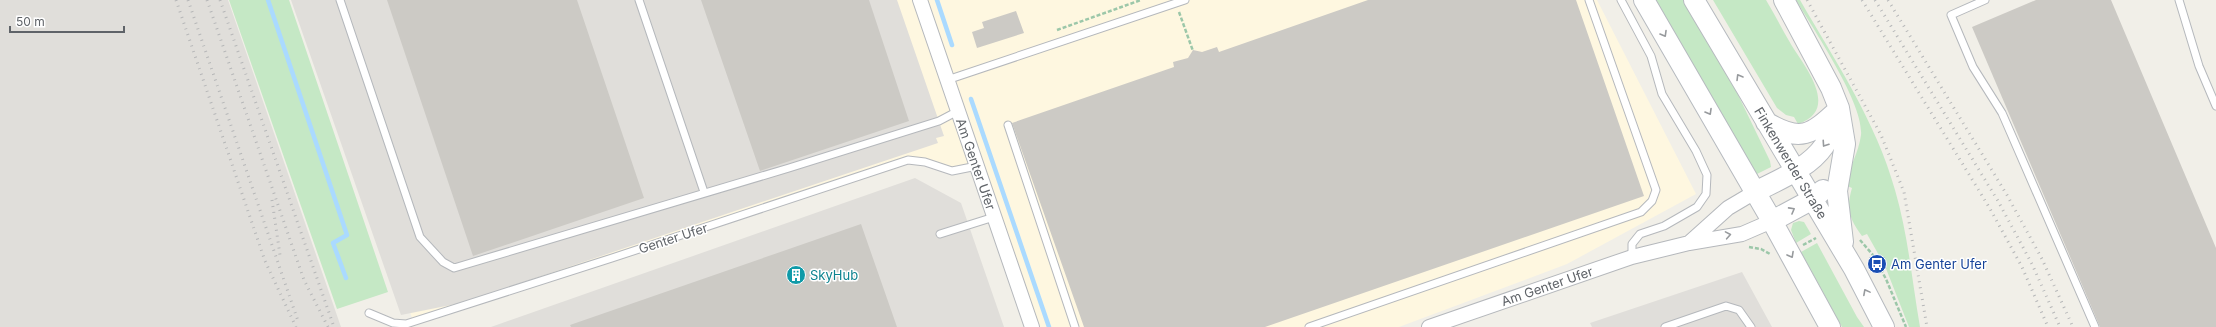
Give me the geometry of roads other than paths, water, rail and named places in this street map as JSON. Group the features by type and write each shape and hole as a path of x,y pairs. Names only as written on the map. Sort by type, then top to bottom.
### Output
{"main road":[{"path":"1644,0 1772,221 1830,327"},
{"name":"Finkenwerder Straße","path":"1694,0 1845,254 1884,327"},
{"path":"1784,0 1831,88 1839,108 1845,144 1837,191 1845,254"},
{"path":"1755,192 1795,170 1824,147 1830,137 1839,108"},
{"path":"1766,122 1783,132 1799,134 1812,131 1839,108"},
{"path":"1772,221 1813,199 1839,173"}],"street":[{"name":"Am Genter Ufer","path":"920,0 1032,327"},
{"name":"Am Genter Ufer","path":"1689,243 1728,208 1755,192"},
{"name":"Am Genter Ufer","path":"1429,327 1632,257 1689,243 1742,234 1772,221"}],"lane":[{"path":"340,0 420,237 442,262 454,268 788,168 938,121 958,111"},
{"path":"639,0 704,192"},
{"path":"947,80 1185,0"},
{"path":"1309,327 1641,212 1652,201 1656,190 1589,0"},
{"path":"1621,0 1651,56 1662,94 1696,151 1707,175 1706,194 1697,207 1664,226 1640,234 1632,244 1632,257"},
{"path":"1985,0 1951,15 1974,67 2002,113 2094,327"},
{"path":"2179,0 2199,66 2216,106"},
{"path":"1008,125 1075,327"},
{"name":"Genter Ufer","path":"370,313 393,323 406,324 612,258 908,160 925,162 952,170 977,166"},
{"path":"940,234 994,217"},
{"path":"1665,327 1726,306 1738,310 1751,327"}],"waterway":[{"path":"268,0 347,235 333,243 346,278"},
{"path":"937,0 952,45"},
{"path":"971,99 1049,327"}],"railway":[{"path":"176,0 265,261 296,327"},
{"path":"188,0 298,321"},
{"path":"207,0 304,280 328,327"},
{"path":"220,0 334,327"},
{"path":"1807,0 1881,135 1904,192 1927,327"},
{"path":"1862,0 1989,207 2022,267 2048,327"},
{"path":"1875,0 1998,201 2032,264 2060,327"},
{"path":"1888,0 2007,195 2042,259 2073,327"},
{"path":"272,200 280,255"}],"place":[{"name":"Am Genter Ufer","path":"1877,264"},
{"name":"SkyHub","path":"796,275"}]}
